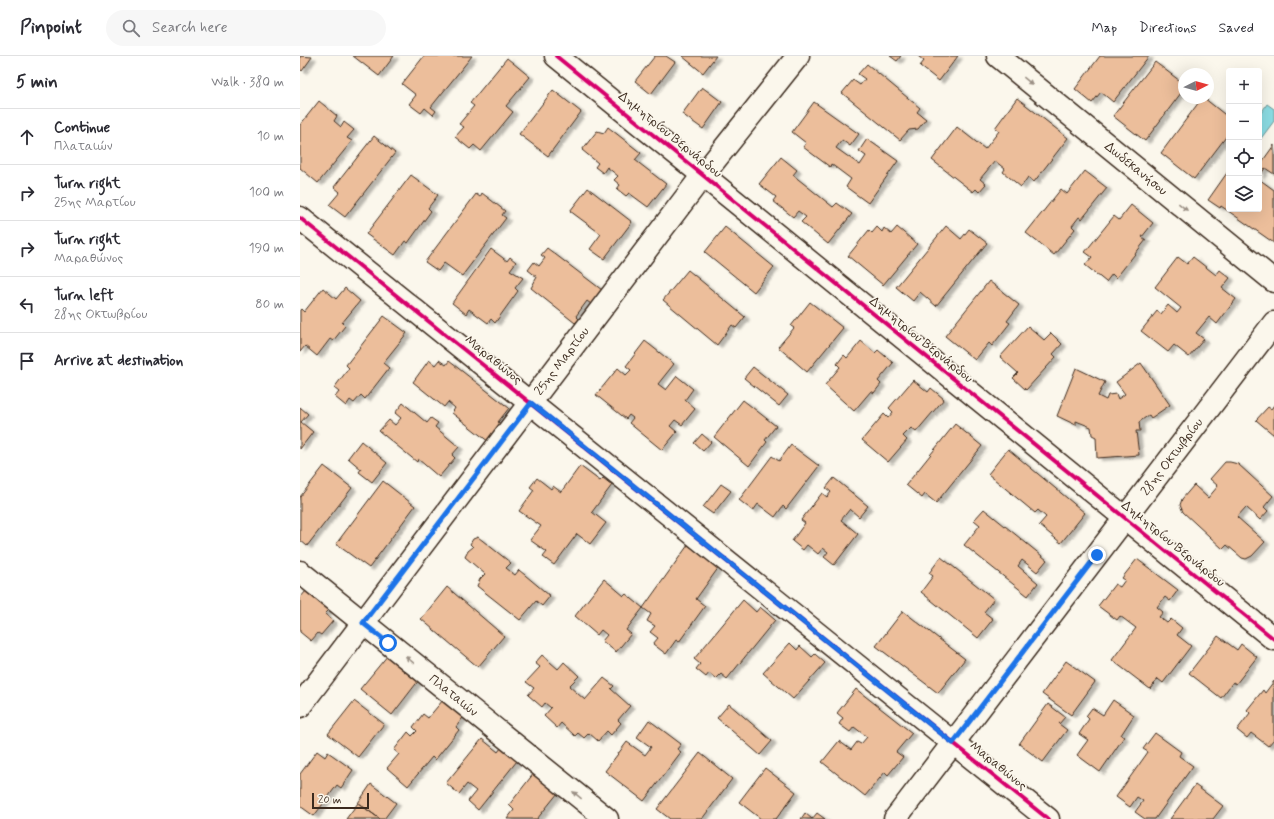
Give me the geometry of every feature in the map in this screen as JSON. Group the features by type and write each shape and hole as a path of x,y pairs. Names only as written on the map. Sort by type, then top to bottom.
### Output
{"street":[{"name":"Δημητρίου Βερνάρδου","path":"556,56 1274,638"},
{"name":"25ης Μαρτίου","path":"300,706 703,175 798,56"},
{"name":"Δωδεκανήσου","path":"998,56 1274,281"},
{"name":"Μαραθώνος","path":"300,218 1048,819"},
{"name":"28ης Οκτωβρίου","path":"895,819 1274,324"},
{"name":"Πλαταιών","path":"300,572 607,819"}],"water":[{"path":"1267,104 1274,109 1274,121 1262,137 1262,112"}],"building":[{"path":"300,56 312,57 302,71 300,69"},
{"path":"353,56 394,56 379,76"},
{"path":"424,56 472,56 431,107 436,111 433,115 425,108 421,113 409,104 416,95 402,84"},
{"path":"655,56 666,56 675,62 651,94 635,81"},
{"path":"682,56 716,56 703,73"},
{"path":"890,56 901,56 897,61"},
{"path":"918,56 958,56 939,81 920,66 924,61"},
{"path":"1100,56 1149,56 1113,102 1101,92 1092,103 1075,89"},
{"path":"507,58 530,77 506,106 513,112 481,151 474,145 470,149 455,137 464,127 459,124 474,106 470,103"},
{"path":"1155,62 1178,79 1178,97 1145,141 1113,116"},
{"path":"867,64 920,108 917,112 926,119 918,129 909,130 900,140 842,93 853,80 860,85 865,79 858,74"},
{"path":"702,87 722,102 703,129 682,114"},
{"path":"553,90 581,112 548,156 519,134"},
{"path":"1017,98 1068,138 1034,182 1028,177 1021,187 1003,172 1005,169 995,161 980,179 986,184 979,192 976,189 973,192 932,160 957,127 985,149 999,131 995,128"},
{"path":"319,101 337,116 334,121 341,127 344,122 354,130 347,138 352,141 318,183 300,168 300,125"},
{"path":"814,102 859,134 850,146 842,140 836,148 860,165 866,156 859,151 867,139 898,161 868,203 846,187 851,179 831,164 830,167 803,147 806,143 792,132"},
{"path":"1198,104 1212,104 1226,116 1226,137 1194,179 1161,153"},
{"path":"608,127 641,153 635,160 666,184 648,207 629,193 626,196 617,189 620,185 614,180 618,176 607,167 603,173 595,167 598,163 582,150 597,131 604,133"},
{"path":"374,136 395,153 345,217 329,205 340,192 334,187"},
{"path":"1274,145 1274,174 1265,168 1262,172 1262,162"},
{"path":"781,157 797,170 793,175 833,207 837,203 852,214 828,244 801,222 806,217 798,211 793,217 773,201 776,197 759,184"},
{"path":"1085,171 1107,188 1082,219 1079,217 1072,226 1075,229 1054,255 1026,233 1061,189 1067,194"},
{"path":"1226,174 1226,209 1221,206 1220,208 1208,200"},
{"path":"411,175 438,195 428,208 431,211 408,243 405,241 395,255 366,234"},
{"path":"1262,181 1274,190 1274,243 1230,212 1262,212"},
{"path":"588,188 632,222 604,259 590,249 601,234 570,211"},
{"path":"482,193 505,211 502,215 506,218 462,276 444,263 438,271 425,262 476,194 480,197"},
{"path":"1131,205 1153,223 1142,237 1146,240 1116,278 1112,274 1106,282 1085,265 1092,257 1085,252 1114,216 1119,220"},
{"path":"946,226 961,239 969,229 987,243 936,306 920,292 913,301 896,287"},
{"path":"725,227 774,267 754,292 705,252"},
{"path":"877,227 882,232 884,228 891,234 897,227 917,244 883,285 848,256 869,230 872,233"},
{"path":"547,248 602,290 591,304 587,301 576,316 579,319 575,323 531,288 537,277 528,270 534,262 539,266 545,258 541,255"},
{"path":"491,249 507,261 510,257 516,262 510,270 523,278 515,288 518,291 495,323 491,319 488,323 469,309 466,314 452,303"},
{"path":"1178,257 1187,264 1193,257 1216,275 1220,270 1230,278 1222,288 1236,299 1217,324 1209,317 1196,333 1204,339 1189,357 1174,345 1168,352 1141,331 1157,311 1161,314 1168,305 1177,313 1181,308 1155,287"},
{"path":"688,270 745,317 736,328 732,325 717,345 663,300"},
{"path":"989,281 1019,305 1007,321 1010,323 992,346 989,343 975,360 945,336"},
{"path":"323,288 336,299 345,288 360,301 342,323 345,326 333,341 330,339 317,356 305,346 300,352 300,310 301,309 304,312"},
{"path":"810,302 843,328 807,372 778,347 794,328 791,326"},
{"path":"384,316 407,333 383,363 389,368 365,399 361,395 354,403 350,400 346,406 335,397 339,392 334,388 349,368 346,365"},
{"path":"1028,326 1044,340 1051,333 1062,344 1053,354 1056,357 1026,390 1013,378 1018,373 1000,357"},
{"path":"645,341 674,364 658,384 666,390 677,376 693,389 685,400 695,409 682,425 675,420 670,426 677,432 662,450 629,423 633,418 629,415 626,419 596,395 618,368 626,375 631,370 626,366"},
{"path":"861,341 875,353 878,350 893,363 878,381 881,384 874,393 871,391 854,411 825,385 840,367 837,364 844,355 847,358"},
{"path":"429,360 435,365 439,360 446,365 449,361 509,408 498,422 502,425 489,442 452,413 455,408 448,402 444,407 413,382"},
{"path":"1141,363 1170,405 1151,418 1149,415 1139,422 1140,431 1136,431 1139,455 1097,458 1096,437 1092,435 1091,427 1076,421 1076,425 1057,416 1076,368 1105,382 1098,396 1106,400 1108,395 1116,394 1118,399 1125,394 1116,382"},
{"path":"753,367 788,395 779,406 744,378"},
{"path":"913,380 928,392 931,388 944,399 916,432 911,428 903,436 907,440 888,462 862,440 884,414 888,418 893,412 889,408"},
{"path":"743,400 776,426 765,440 767,442 749,466 714,437"},
{"path":"403,403 427,423 431,418 438,423 435,427 459,447 452,455 455,458 439,477 418,459 417,462 379,431 389,420 395,425 401,418 395,413"},
{"path":"1274,405 1274,435 1256,420 1268,407 1271,409"},
{"path":"300,407 308,414 301,422 313,432 300,449"},
{"path":"955,424 982,446 936,503 925,494 922,498 906,485"},
{"path":"702,434 711,442 703,451 694,443"},
{"path":"361,441 387,463 372,482 359,472 361,469 348,458"},
{"path":"791,445 819,466 786,509 783,506 775,517 758,504 753,511 739,500 772,456 779,461"},
{"path":"1008,449 1085,513 1061,543 1039,525 1046,517 1038,510 1035,513 988,474"},
{"path":"1225,462 1238,464 1273,496 1264,507 1268,511 1260,520 1246,507 1237,517 1265,542 1252,556 1246,559 1242,558 1227,545 1223,549 1183,512 1180,505 1182,499 1194,485 1208,498 1218,486 1210,479"},
{"path":"324,466 352,488 307,546 300,540 300,497"},
{"path":"580,466 600,481 603,478 612,485 592,512 606,523 590,544 577,534 554,565 543,557 547,552 530,540 541,526 519,511 534,490 530,487 537,478 551,489 553,486 561,492"},
{"path":"834,478 868,506 859,517 850,509 841,520 858,534 834,565 824,557 828,552 823,548 818,554 807,545 803,550 792,541 805,523 801,520 822,493 827,497 831,492 826,488"},
{"path":"383,481 415,506 369,568 336,544"},
{"path":"721,484 731,491 713,514 703,507"},
{"path":"984,509 1047,560 1037,572 1022,560 1018,566 1038,583 1028,596 964,545 980,525 974,520"},
{"path":"478,537 511,563 506,568 515,575 519,570 550,596 542,606 536,601 520,620 477,586 480,579 485,574 465,557 468,551 473,547 470,544 473,539"},
{"path":"688,545 719,567 696,599 705,606 679,642 676,640 666,654 653,644 658,638 650,632 655,626 647,621 651,614 643,608"},
{"path":"941,557 994,599 984,612 993,619 978,638 921,592 933,576 929,573"},
{"path":"1137,559 1178,590 1170,601 1165,597 1157,607 1163,612 1159,617 1167,623 1171,619 1182,628 1177,635 1191,646 1163,683 1158,679 1150,689 1112,660 1136,628 1120,616 1117,620 1098,606 1115,584 1120,587 1125,580 1122,578"},
{"path":"604,579 624,596 626,594 643,608 626,630 631,634 616,652 602,641 607,635 601,630 597,635 575,616"},
{"path":"447,587 504,636 478,667 421,619"},
{"path":"306,591 329,610 325,614 333,621 321,635 318,633 311,641 300,632 300,598"},
{"path":"743,600 756,612 760,607 775,620 727,679 721,674 716,679 709,673 706,677 696,669 700,664 694,659"},
{"path":"903,611 965,659 938,693 876,646"},
{"path":"1218,636 1237,650 1241,644 1257,657 1236,684 1233,682 1221,698 1189,673"},
{"path":"790,643 797,650 800,646 812,657 815,654 825,663 793,699 763,673"},
{"path":"388,655 419,680 392,715 360,689"},
{"path":"542,655 558,669 564,662 579,676 569,686 585,700 604,678 614,686 611,689 630,706 618,720 621,723 611,735 607,731 598,741 589,733 584,738 578,733 575,736 561,723 557,728 544,716 551,708 545,703 542,707 528,695 534,688 526,682 540,667 535,663"},
{"path":"1066,661 1095,682 1071,715 1042,694"},
{"path":"1274,681 1274,739 1268,746 1251,733 1247,738 1237,730 1250,713 1247,710 1263,690 1265,693"},
{"path":"856,689 912,733 896,752 903,757 888,775 885,772 865,796 822,762 839,741 851,750 857,742 861,744 867,737 854,727 850,732 839,724 843,718 837,713"},
{"path":"443,700 465,715 456,727 459,730 435,760 432,757 408,786 387,768 399,754 394,750 408,732 412,736 417,731 413,727 423,714 428,718"},
{"path":"1113,700 1134,715 1121,735 1124,737 1100,772 1077,755 1088,740 1079,734 1089,719 1086,716 1092,708 1103,715"},
{"path":"354,701 384,724 358,757 328,734"},
{"path":"729,704 772,741 760,755 717,718"},
{"path":"1048,704 1065,717 1059,724 1067,730 1043,762 1019,744"},
{"path":"649,720 681,744 677,749 681,752 644,801 605,771 627,742 645,755 651,747 637,737"},
{"path":"1155,733 1181,752 1179,756 1193,766 1155,819 1145,819 1135,812 1143,801 1137,797 1130,807 1116,797 1148,752 1143,749"},
{"path":"482,739 498,752 501,748 517,761 478,810 468,801 476,791 467,784 459,794 446,783"},
{"path":"317,751 325,757 328,752 353,770 341,788 337,785 314,816 300,806 300,774"},
{"path":"700,753 732,779 702,819 670,819 657,809"},
{"path":"765,768 796,792 776,819 761,819 739,802"},
{"path":"534,773 558,793 537,819 507,819 514,810 509,805"},
{"path":"371,784 396,803 384,819 380,819 358,803"},
{"path":"1195,785 1223,806 1213,819 1170,819"},
{"path":"358,803 380,819 346,819"},
{"path":"805,813 812,819 801,819"},
{"path":"817,813 825,819 812,819"}],"cycle path":[{"path":"556,56 1274,639"},
{"path":"300,218 1048,819"}],"route":[{"path":"388,643 363,623 531,403 953,743 1097,555"}]}
